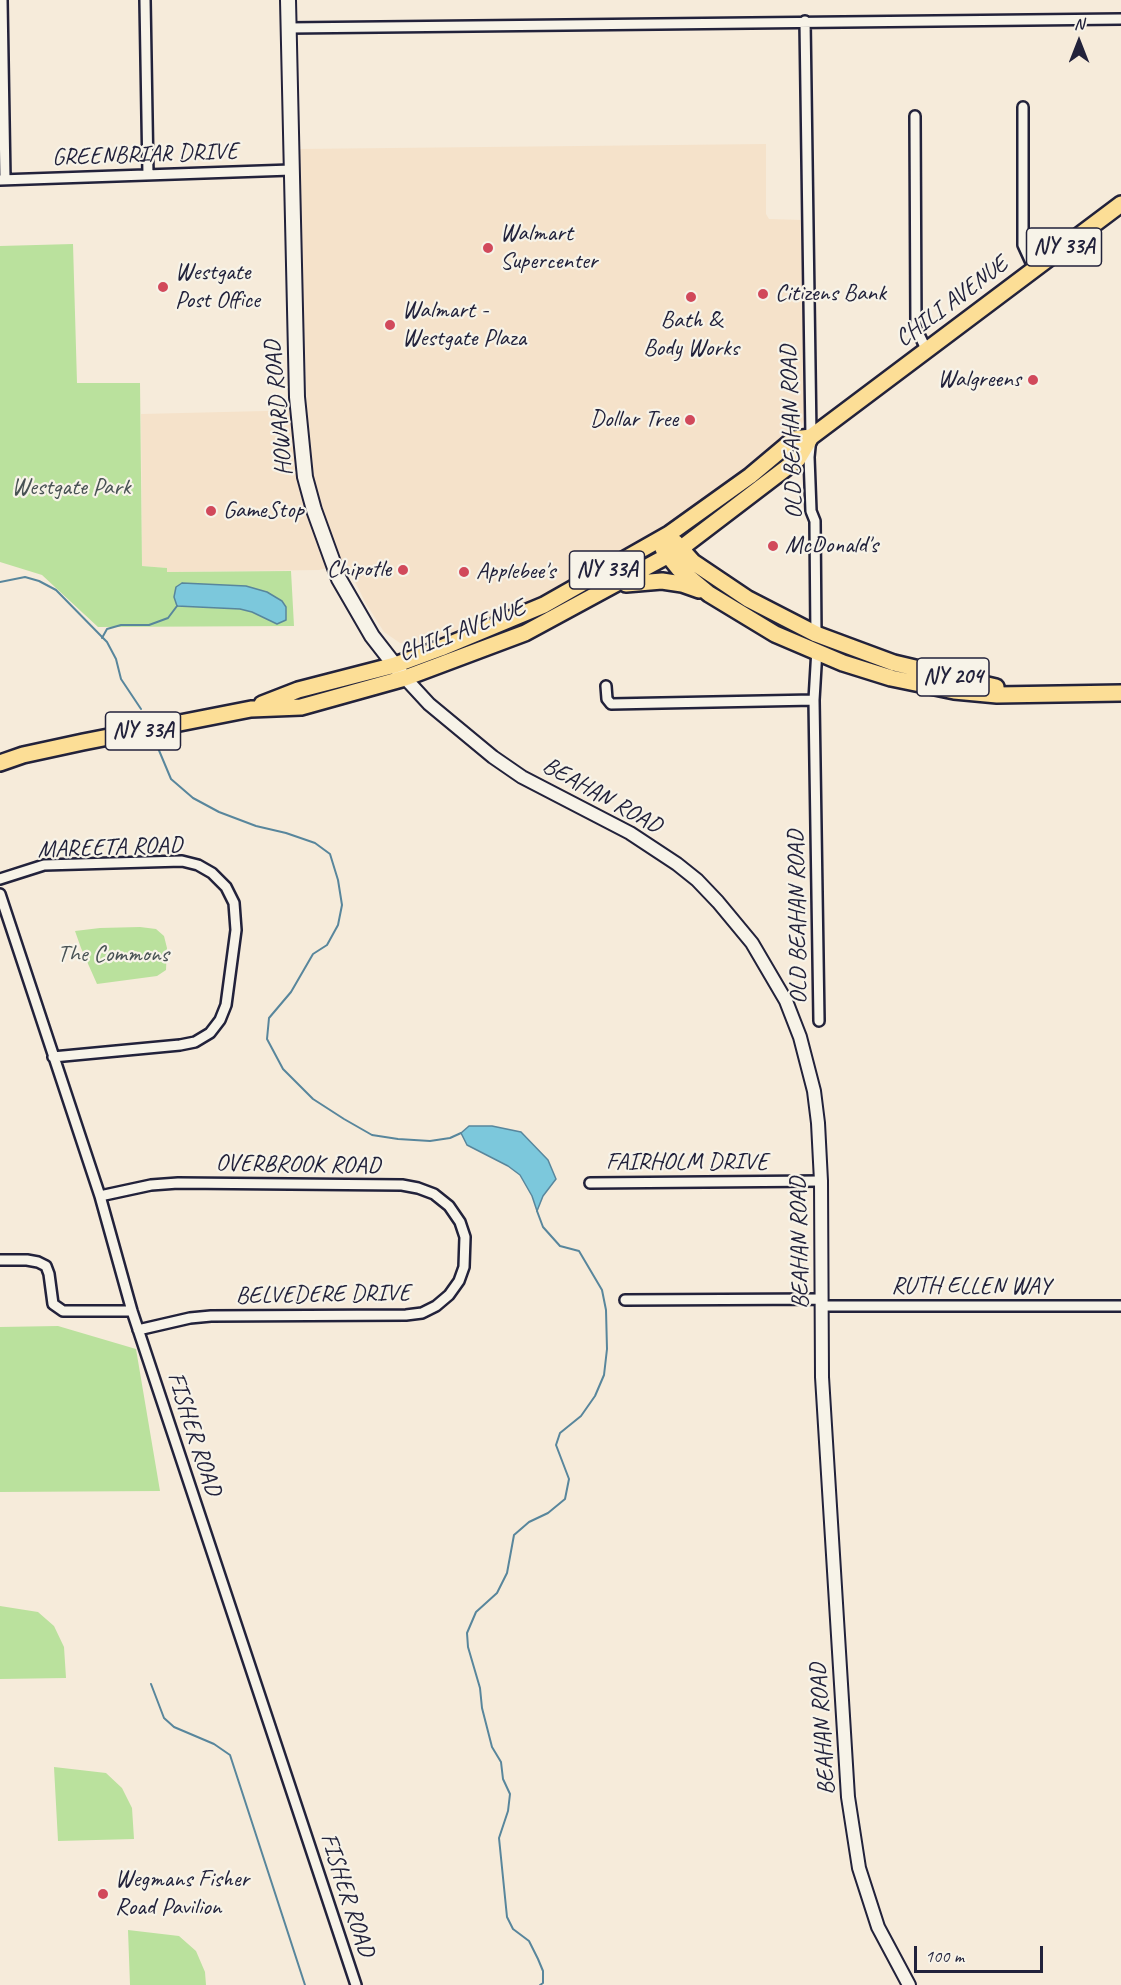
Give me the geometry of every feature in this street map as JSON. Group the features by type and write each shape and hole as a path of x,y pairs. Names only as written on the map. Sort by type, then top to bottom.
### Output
{"main road":[{"name":"HOWARD ROAD","path":"288,0 297,397 305,477 314,510 339,579 372,636 405,678"},
{"name":"CHILI AVENUE","path":"0,763 22,755 251,709 301,707 405,678 464,658 525,633 674,553 798,459 811,437 1121,204"},
{"name":"CHILI AVENUE","path":"251,709 298,690 395,664 441,648 544,605 663,538 750,476 794,439 811,437"},
{"path":"663,538 674,553 679,569 709,594"},
{"name":"NY 204","path":"674,553 693,562 748,599 816,634 894,663 1022,694"},
{"name":"NY 204","path":"614,586 662,580 682,584 709,594 775,634 817,653 891,678 954,691 997,695 1121,693"}],"street":[{"path":"2,0 2,179"},
{"path":"145,0 148,174"},
{"path":"288,28 1121,19"},
{"name":"OLD BEAHAN ROAD","path":"805,21 811,437 809,457 811,511 815,521 817,653 814,700 819,1021"},
{"path":"1023,107 1023,245 1034,269"},
{"path":"915,116 916,328 926,349"},
{"name":"GREENBRIAR DRIVE","path":"2,179 291,170"},
{"name":"BEAHAN ROAD","path":"405,678 429,704 493,757 531,782 630,833 697,880 739,926 764,962 786,1001 800,1037 814,1090 821,1181 822,1377 848,1797 859,1868 878,1927 909,1985"},
{"path":"606,686 607,699 612,704 814,700"},
{"name":"MAREETA ROAD","path":"0,879 44,865 182,861 198,865 212,873 226,887 234,903 236,930 226,1005 220,1020 210,1033 195,1042 180,1045 53,1057"},
{"name":"FISHER ROAD","path":"0,894 100,1197 138,1330 356,1985"},
{"name":"FAIRHOLM DRIVE","path":"590,1183 821,1181"},
{"name":"OVERBROOK ROAD","path":"100,1197 151,1185 178,1183 402,1185 434,1194 449,1206 460,1222 465,1245"},
{"name":"BELVEDERE DRIVE","path":"138,1330 190,1318 211,1316 422,1313 436,1306 449,1295 459,1281 464,1267 465,1245"},
{"path":"0,1260 27,1260 46,1266 53,1304 63,1311 132,1311"},
{"name":"RUTH ELLEN WAY","path":"625,1300 1121,1306"}],"shaded area":[{"path":"766,144 766,214 769,219 803,220 805,418 802,424 684,514 614,558 545,595 420,645 400,643 384,632 365,602 346,563 319,570 167,572 166,568 142,566 141,414 307,410 298,149"}],"green space":[{"name":"Westgate Park","path":"73,244 77,383 140,383 142,566 167,568 167,572 291,571 294,626 98,627 42,575 0,562 0,246"},
{"name":"The Commons","path":"140,927 156,929 164,936 167,948 166,970 157,976 97,984 75,931"},
{"path":"58,1326 136,1349 160,1491 0,1492 0,1327"},
{"path":"0,1606 38,1612 54,1626 64,1647 66,1678 0,1679"},
{"path":"54,1767 106,1773 122,1788 132,1808 134,1839 58,1841"},
{"path":"128,1930 179,1936 196,1951 205,1972 206,1985 130,1985"}],"water":[{"path":"182,583 246,586 267,592 282,601 286,607 286,620 277,624 240,609 177,606 174,597 176,587"},
{"path":"469,1126 492,1126 521,1132 548,1160 556,1179 543,1196 537,1211 532,1196 520,1175 508,1166 467,1145 461,1133"}],"waterway":[{"path":"0,582 25,577 56,590 107,642 116,659 121,679 141,709"},
{"path":"102,638 107,629 121,625 149,625 168,618 177,606"},
{"path":"158,748 171,779 193,798 219,812 256,826 315,843 330,854 338,880 342,905 338,925 327,945 313,954 291,992 269,1018 267,1039 283,1069 313,1099 372,1135 430,1141 450,1138 461,1133"},
{"path":"537,1211 543,1227 560,1246 579,1251 602,1290 606,1310 607,1349 604,1375 595,1396 581,1416 560,1433 556,1445 569,1479 565,1499 548,1513 529,1522 514,1535 507,1573 497,1593 476,1612 467,1633 468,1647 480,1688 482,1708 492,1747 501,1762 503,1779 510,1794 508,1811 499,1838 507,1917 513,1929 529,1941 538,1959 543,1971 543,1983 540,1985"},
{"path":"151,1684 164,1718 174,1727 214,1744 230,1755 305,1985"}],"place":[{"name":"Walmart Supercenter","path":"488,248"},
{"name":"Westgate Post Office","path":"163,287"},
{"name":"Citizens Bank","path":"763,294"},
{"name":"Bath & Body Works","path":"691,297"},
{"name":"Walmart - Westgate Plaza","path":"390,325"},
{"name":"Walgreens","path":"1033,380"},
{"name":"Dollar Tree","path":"690,420"},
{"name":"GameStop","path":"211,511"},
{"name":"McDonald's","path":"773,546"},
{"name":"Chipotle","path":"403,570"},
{"name":"Applebee's","path":"464,572"},
{"name":"Wegmans Fisher Road Pavilion","path":"103,1894"}]}
